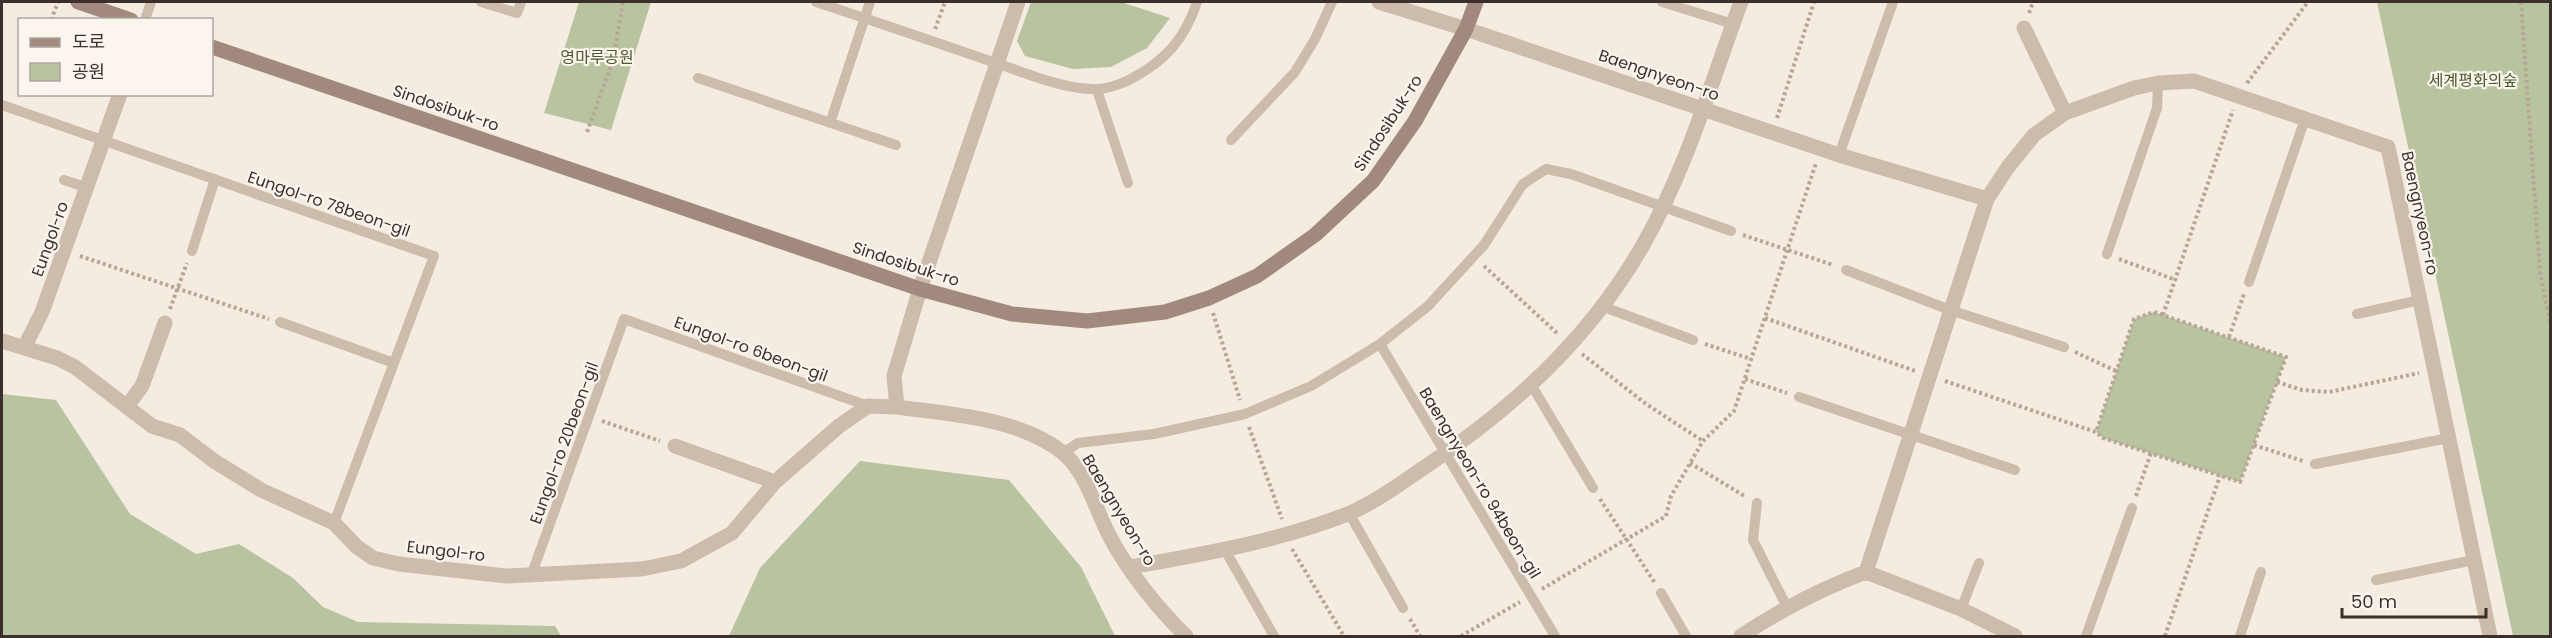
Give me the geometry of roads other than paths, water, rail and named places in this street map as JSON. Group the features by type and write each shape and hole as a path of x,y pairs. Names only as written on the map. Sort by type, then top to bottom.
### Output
{"street":[{"path":"78,2 125,18"},
{"path":"868,406 897,407 894,376 920,290 1018,2"},
{"name":"Baengnyeon-ro","path":"1379,2 1466,29 1839,155 1988,199 2008,167 2034,135 2065,113 2134,88 2158,83 2194,81 2388,147 2490,636"},
{"name":"Sindosibuk-ro","path":"213,47 920,290 1012,314 1087,321 1165,312 1209,298 1257,276 1315,235 1373,181 1415,121 1466,29 1476,2"},
{"path":"1130,567 1226,550 1349,513 1370,503 1445,454 1532,386 1604,307 1643,245 1662,208 1704,109 1741,2"},
{"path":"2024,28 2065,113"},
{"name":"Eungol-ro","path":"24,348 42,312 119,96"},
{"path":"1866,572 1988,199"},
{"path":"127,406 142,386 165,323"},
{"name":"Eungol-ro","path":"2,341 75,367 152,426 180,435 214,461 261,490 334,523 357,547 374,558 399,564 506,576 642,568 681,561 732,533 775,482 839,426 868,406"},
{"name":"Baengnyeon-ro","path":"897,407 969,416 1027,432 1063,453 1082,478 1110,537 1130,567 1162,612 1186,636"},
{"path":"675,446 775,482"},
{"path":"1741,636 1787,607 1826,587 1866,572 1961,609 2015,636"}],"lane":[{"path":"146,18 151,2"},
{"path":"481,2 517,14 521,2"},
{"path":"816,2 998,64 1073,86 1097,90 1123,82 1154,66 1178,42 1191,19 1197,2"},
{"path":"830,123 870,2"},
{"path":"1231,140 1295,72 1315,39 1332,2"},
{"path":"1662,2 1733,24"},
{"path":"1839,155 1893,2"},
{"path":"698,78 896,145"},
{"path":"2107,254 2157,108 2158,83"},
{"path":"1097,90 1128,183"},
{"path":"2,105 105,141"},
{"path":"2249,282 2305,119"},
{"name":"Eungol-ro 78beon-gil","path":"105,141 434,256 394,363"},
{"path":"1063,453 1077,443 1154,434 1245,414 1311,386 1380,344 1428,306 1484,245 1523,184 1546,169 1571,174 1731,231"},
{"path":"192,251 215,179"},
{"path":"64,180 87,188"},
{"path":"1846,270 1950,310 2064,347"},
{"name":"Baengnyeon-ro","path":"2357,314 2420,300"},
{"path":"1604,307 1693,340"},
{"name":"Eungol-ro 6beon-gil","path":"624,319 868,406"},
{"name":"Eungol-ro 20beon-gil","path":"531,576 624,319"},
{"path":"280,322 394,363 334,523"},
{"name":"Baengnyeon-ro 94beon-gil","path":"1380,344 1555,636"},
{"path":"1532,386 1593,488"},
{"path":"1799,397 2016,471"},
{"path":"2315,464 2449,438"},
{"path":"1757,503 1753,540 1787,607"},
{"path":"2086,636 2132,508"},
{"path":"1349,513 1403,608"},
{"path":"1226,550 1274,636"},
{"path":"2376,580 2474,560"},
{"path":"1961,609 1979,563"},
{"path":"2240,636 2261,572"},
{"path":"1661,593 1686,636"}],"park label":[{"name":"영마루공원","path":"597,57"},
{"name":"세계평화의숲","path":"2473,80"}]}
